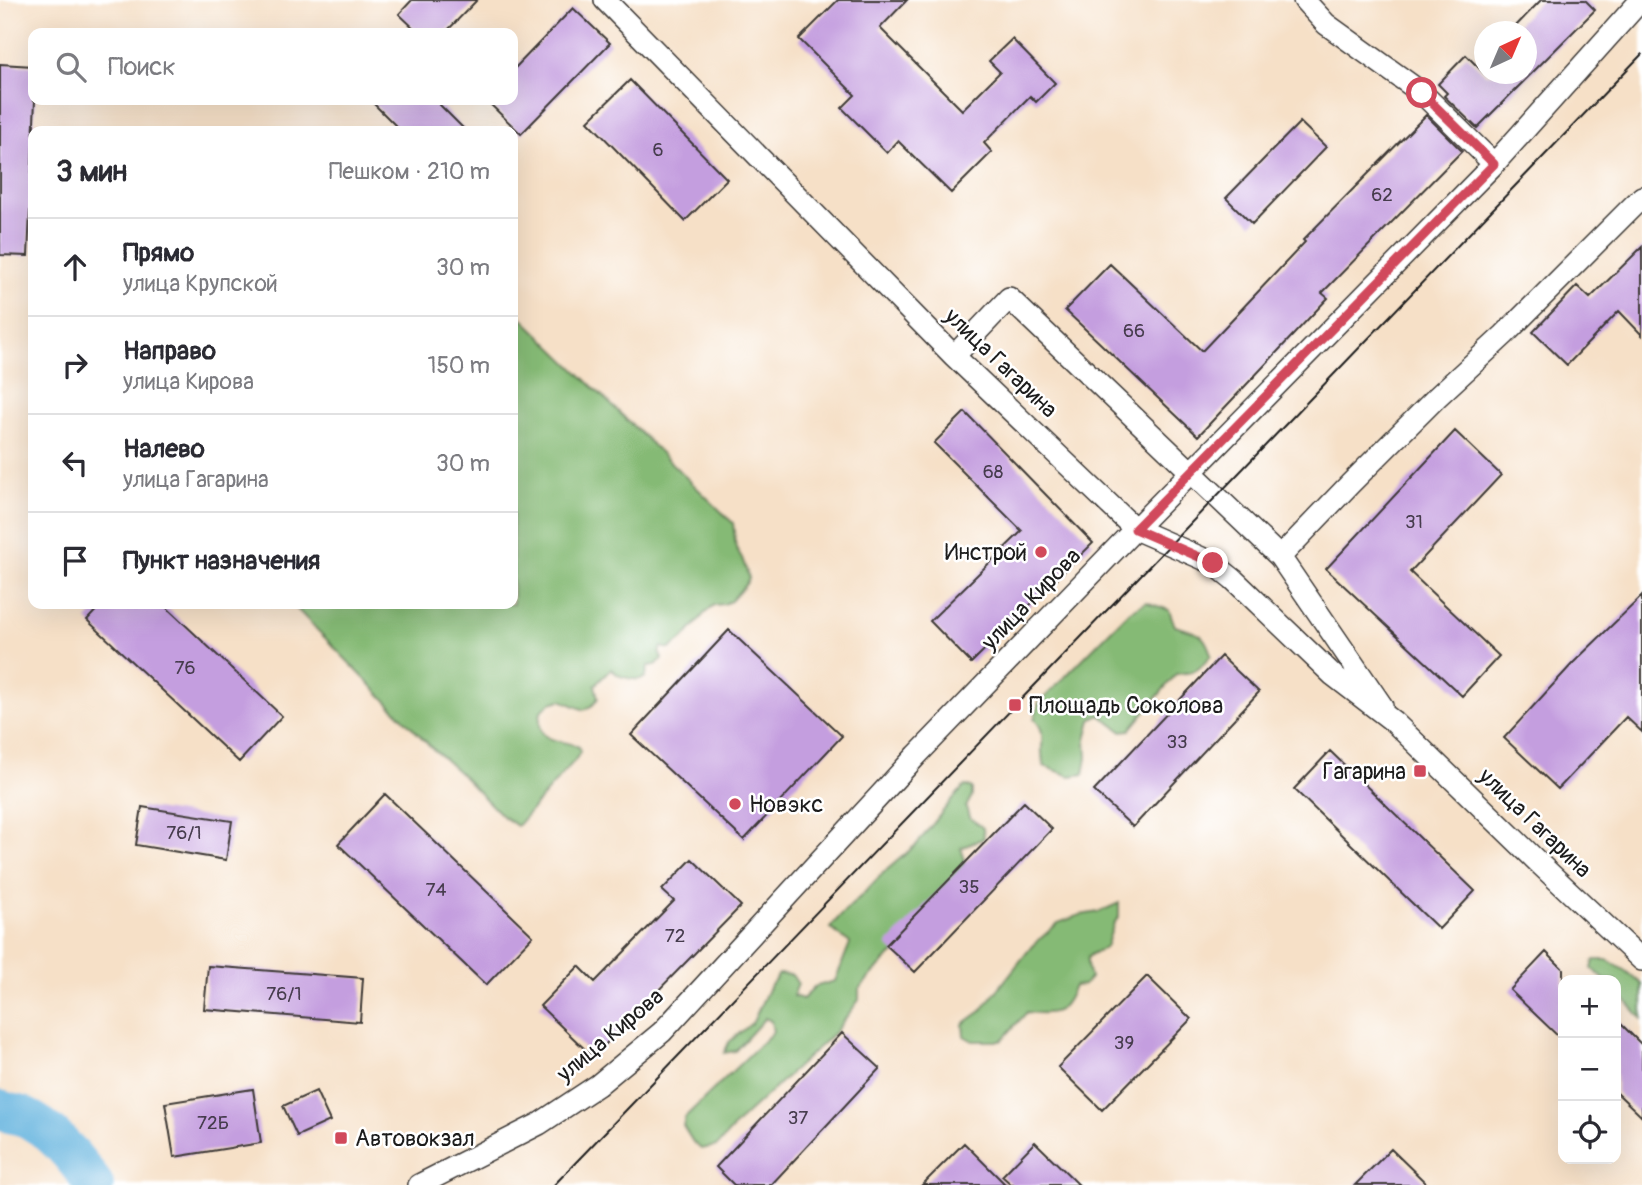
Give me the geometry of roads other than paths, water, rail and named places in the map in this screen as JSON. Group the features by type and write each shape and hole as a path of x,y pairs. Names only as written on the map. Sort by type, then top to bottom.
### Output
{"street":[{"name":"улица Гагарина","path":"605,0 954,356 1135,529 1213,563 1233,579 1333,675 1394,722 1642,960"},
{"path":"1304,0 1326,24 1422,93 1494,164"},
{"name":"улица Кирова","path":"419,1185 539,1124 598,1085 662,1032 917,755 1494,164 1642,0"},
{"path":"1280,557 1437,397 1504,335 1642,197"},
{"name":"улица Гагарина","path":"954,356 1009,298 1280,557 1394,722"}],"waterway":[{"path":"0,1110 22,1116 43,1128 71,1155 94,1185"}],"tram line":[{"path":"554,1185 1642,54"}],"place":[{"name":"Инстрой","path":"1041,552"},
{"name":"Площадь Соколова","path":"1015,705"},
{"name":"Гагарина","path":"1420,771"},
{"name":"Новэкс","path":"735,804"},
{"name":"Автовокзал","path":"341,1138"}]}
